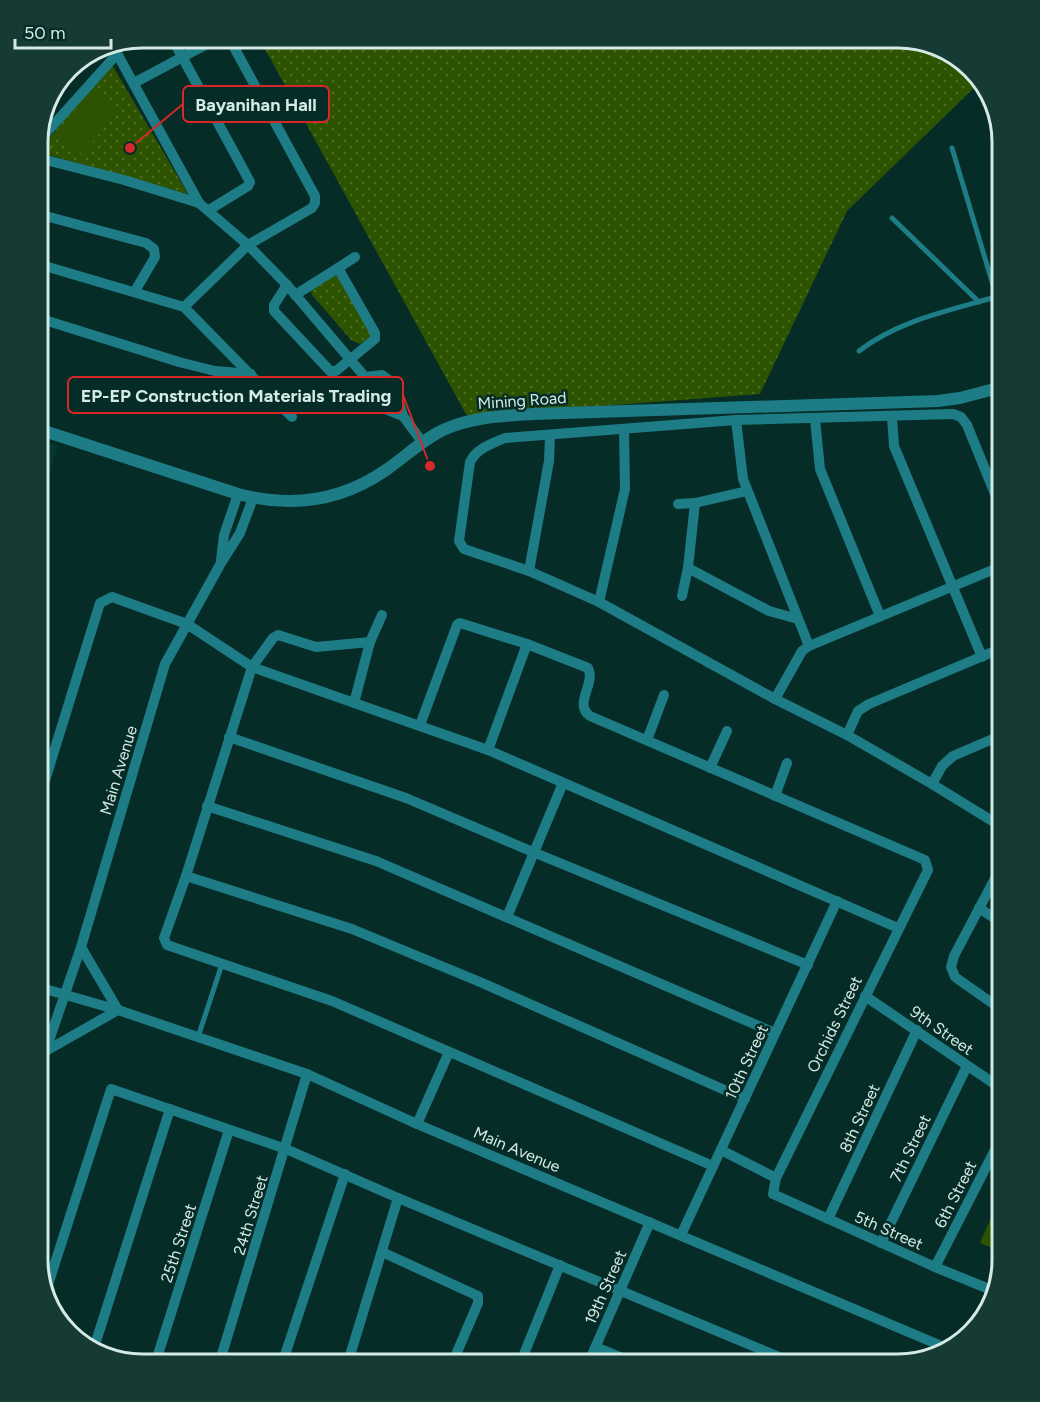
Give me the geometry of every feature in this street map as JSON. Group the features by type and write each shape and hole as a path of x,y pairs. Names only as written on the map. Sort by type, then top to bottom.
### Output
{"street":[{"path":"178,48 250,182 248,186 209,210"},
{"path":"134,83 199,48"},
{"path":"184,307 248,245 312,208 315,202 315,196 234,48"},
{"path":"49,129 115,52"},
{"path":"117,52 199,203"},
{"path":"48,161 124,180 199,203 209,210 248,245 287,285 365,377 372,400 378,406 403,416"},
{"path":"48,217 146,243 154,249 155,257 135,291"},
{"path":"295,295 355,257"},
{"path":"48,267 184,307 292,417"},
{"path":"287,285 274,305 274,311 330,371 336,371 376,336 338,268"},
{"path":"48,321 179,362 215,371 251,374"},
{"path":"365,377 382,375 390,381 400,400 403,416 423,443"},
{"name":"Mining Road","path":"48,432 238,494 272,502 297,502 346,491 384,471 440,431 460,423 496,417 556,413 938,401 992,393"},
{"path":"992,486 967,425 961,417 953,414 736,420 505,438 474,454 470,462 459,541 464,549 529,571 599,602 775,699 847,735 992,819"},
{"path":"892,417 894,446 982,657"},
{"path":"815,419 820,469 880,616"},
{"path":"736,420 743,479 809,646"},
{"path":"599,602 625,489 624,430"},
{"path":"529,571 549,461 550,436"},
{"path":"678,504 695,503 747,491"},
{"name":"Main Avenue","path":"221,563 224,535 238,494"},
{"name":"Main Avenue","path":"48,1041 81,947 165,664 240,533 253,498"},
{"path":"682,596 688,568 695,503"},
{"path":"688,568 768,611 798,620"},
{"path":"775,699 802,651 809,646 992,570"},
{"path":"48,771 100,603 112,597 188,624 252,667 488,750 898,928"},
{"path":"354,703 370,642 382,615"},
{"path":"420,725 457,625 460,623 527,644 588,668 591,677 582,706 584,712 775,796 787,763"},
{"path":"370,642 316,647 276,635 252,667 164,938 165,942 167,945 332,1001 713,1166"},
{"path":"488,750 527,644"},
{"path":"847,735 858,711 869,704 992,652"},
{"path":"646,740 664,694"},
{"path":"710,768 727,731"},
{"path":"229,737 406,798 808,964"},
{"path":"932,783 942,766 953,756 992,739"},
{"path":"507,917 563,783"},
{"name":"Orchids Street","path":"773,1194 776,1178 928,870 925,860 775,796"},
{"path":"207,806 376,861 776,1034"},
{"path":"186,876 352,929 480,982 745,1099"},
{"path":"992,884 954,956 951,967 955,977 992,1003"},
{"name":"10th Street","path":"681,1235 837,901"},
{"path":"979,908 992,916"},
{"path":"48,1050 118,1010 81,947"},
{"name":"Main Avenue","path":"48,990 118,1010 307,1074 417,1124 938,1344"},
{"name":"9th Street","path":"865,996 992,1082"},
{"name":"8th Street","path":"828,1219 917,1030"},
{"path":"417,1124 449,1052"},
{"name":"7th Street","path":"881,1243 967,1066"},
{"name":"24th Street","path":"222,1354 307,1074"},
{"path":"50,1278 111,1089 286,1149 773,1354"},
{"path":"96,1341 170,1109"},
{"name":"25th Street","path":"158,1354 229,1130"},
{"path":"721,1150 776,1178"},
{"name":"6th Street","path":"935,1267 992,1156"},
{"path":"287,1354 345,1174"},
{"name":"5th Street","path":"773,1194 988,1288"},
{"path":"350,1354 398,1198"},
{"name":"19th Street","path":"593,1354 650,1222"},
{"path":"382,1252 478,1296 478,1303 456,1354"},
{"path":"524,1354 560,1265"},
{"path":"596,1347 613,1354"}],"lane":[{"path":"952,148 992,283"},
{"path":"892,218 979,302"},
{"path":"859,351 872,340 908,324 992,298"},
{"path":"197,1038 222,964"}],"shaded area":[{"path":"48,443 58,446 48,480"}],"green space":[{"path":"265,48 904,48 928,53 945,61 964,76 974,88 847,211 760,394 467,416"},
{"path":"111,63 188,194 48,155 48,140"},
{"path":"94,89 119,111 82,154 56,132"},
{"path":"336,275 373,336 360,344 351,340 312,295 311,291"},
{"path":"992,1216 992,1248 980,1243"}],"place":[{"name":"Bayanihan Hall","path":"130,148"},
{"name":"EP-EP Construction Materials Trading","path":"430,466"}]}
